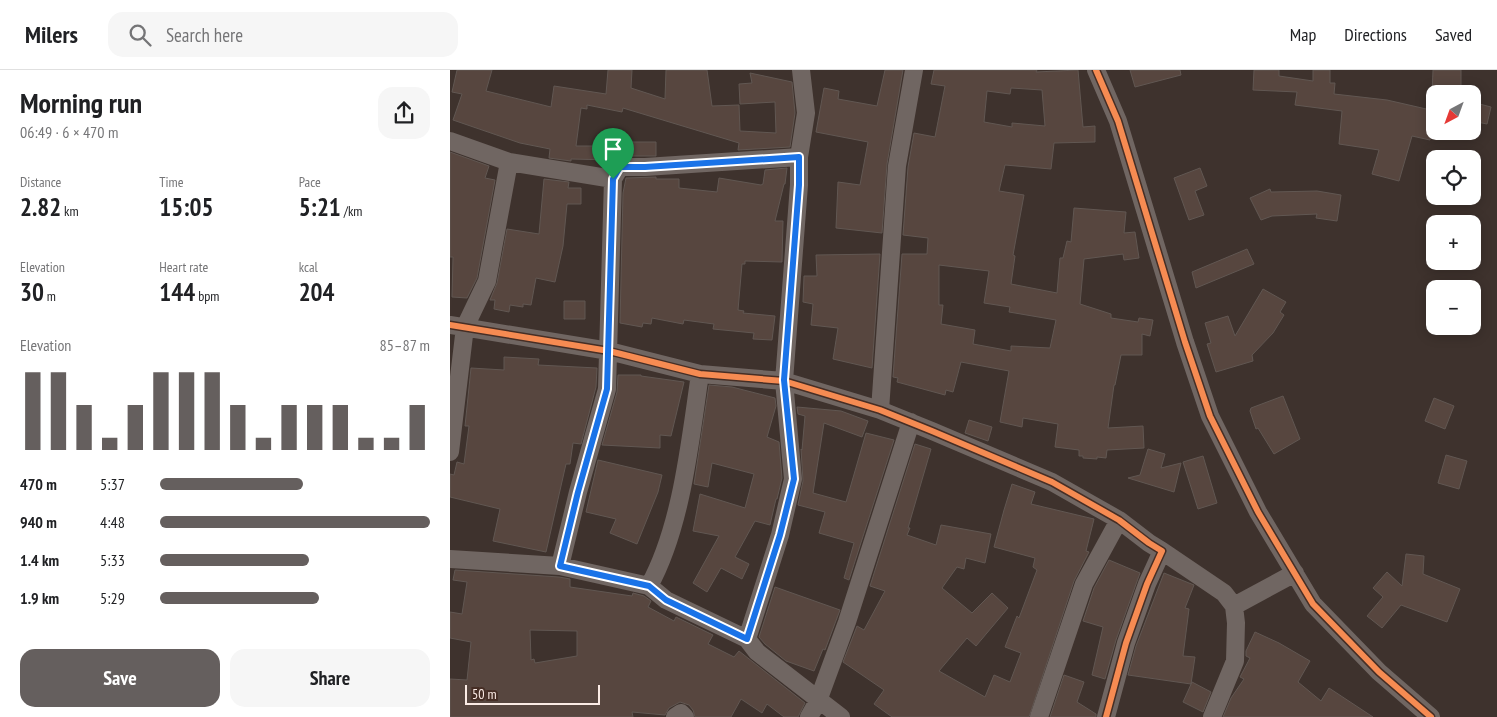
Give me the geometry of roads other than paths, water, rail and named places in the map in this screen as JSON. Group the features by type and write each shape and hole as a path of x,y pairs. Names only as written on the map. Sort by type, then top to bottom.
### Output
{"street":[{"path":"747,639 780,535 794,479 784,380 799,185 799,157 806,113 801,70"},
{"path":"880,410 897,166 914,70"},
{"path":"1096,70 1118,121 1185,342 1210,416 1258,512 1313,604 1379,672 1431,717"},
{"path":"450,141 509,162 613,179"},
{"path":"560,566 578,492 607,389 613,179 620,167 799,157"},
{"path":"450,452 458,326 488,281 509,162"},
{"path":"458,326 609,351 700,374 784,380 880,410 1052,482 1119,520 1149,543 1224,593 1234,606 1236,623 1235,661 1212,717"},
{"path":"649,586 660,566 681,493 700,374"},
{"path":"809,717 818,701 847,622 911,422"},
{"path":"1039,717 1084,584 1119,520"},
{"path":"1106,717 1126,642 1146,584 1162,551"},
{"path":"450,559 560,566 649,586 666,600 747,639 757,652 841,717"},
{"path":"1234,606 1295,573"},
{"path":"675,717 681,713 685,717"}]}
